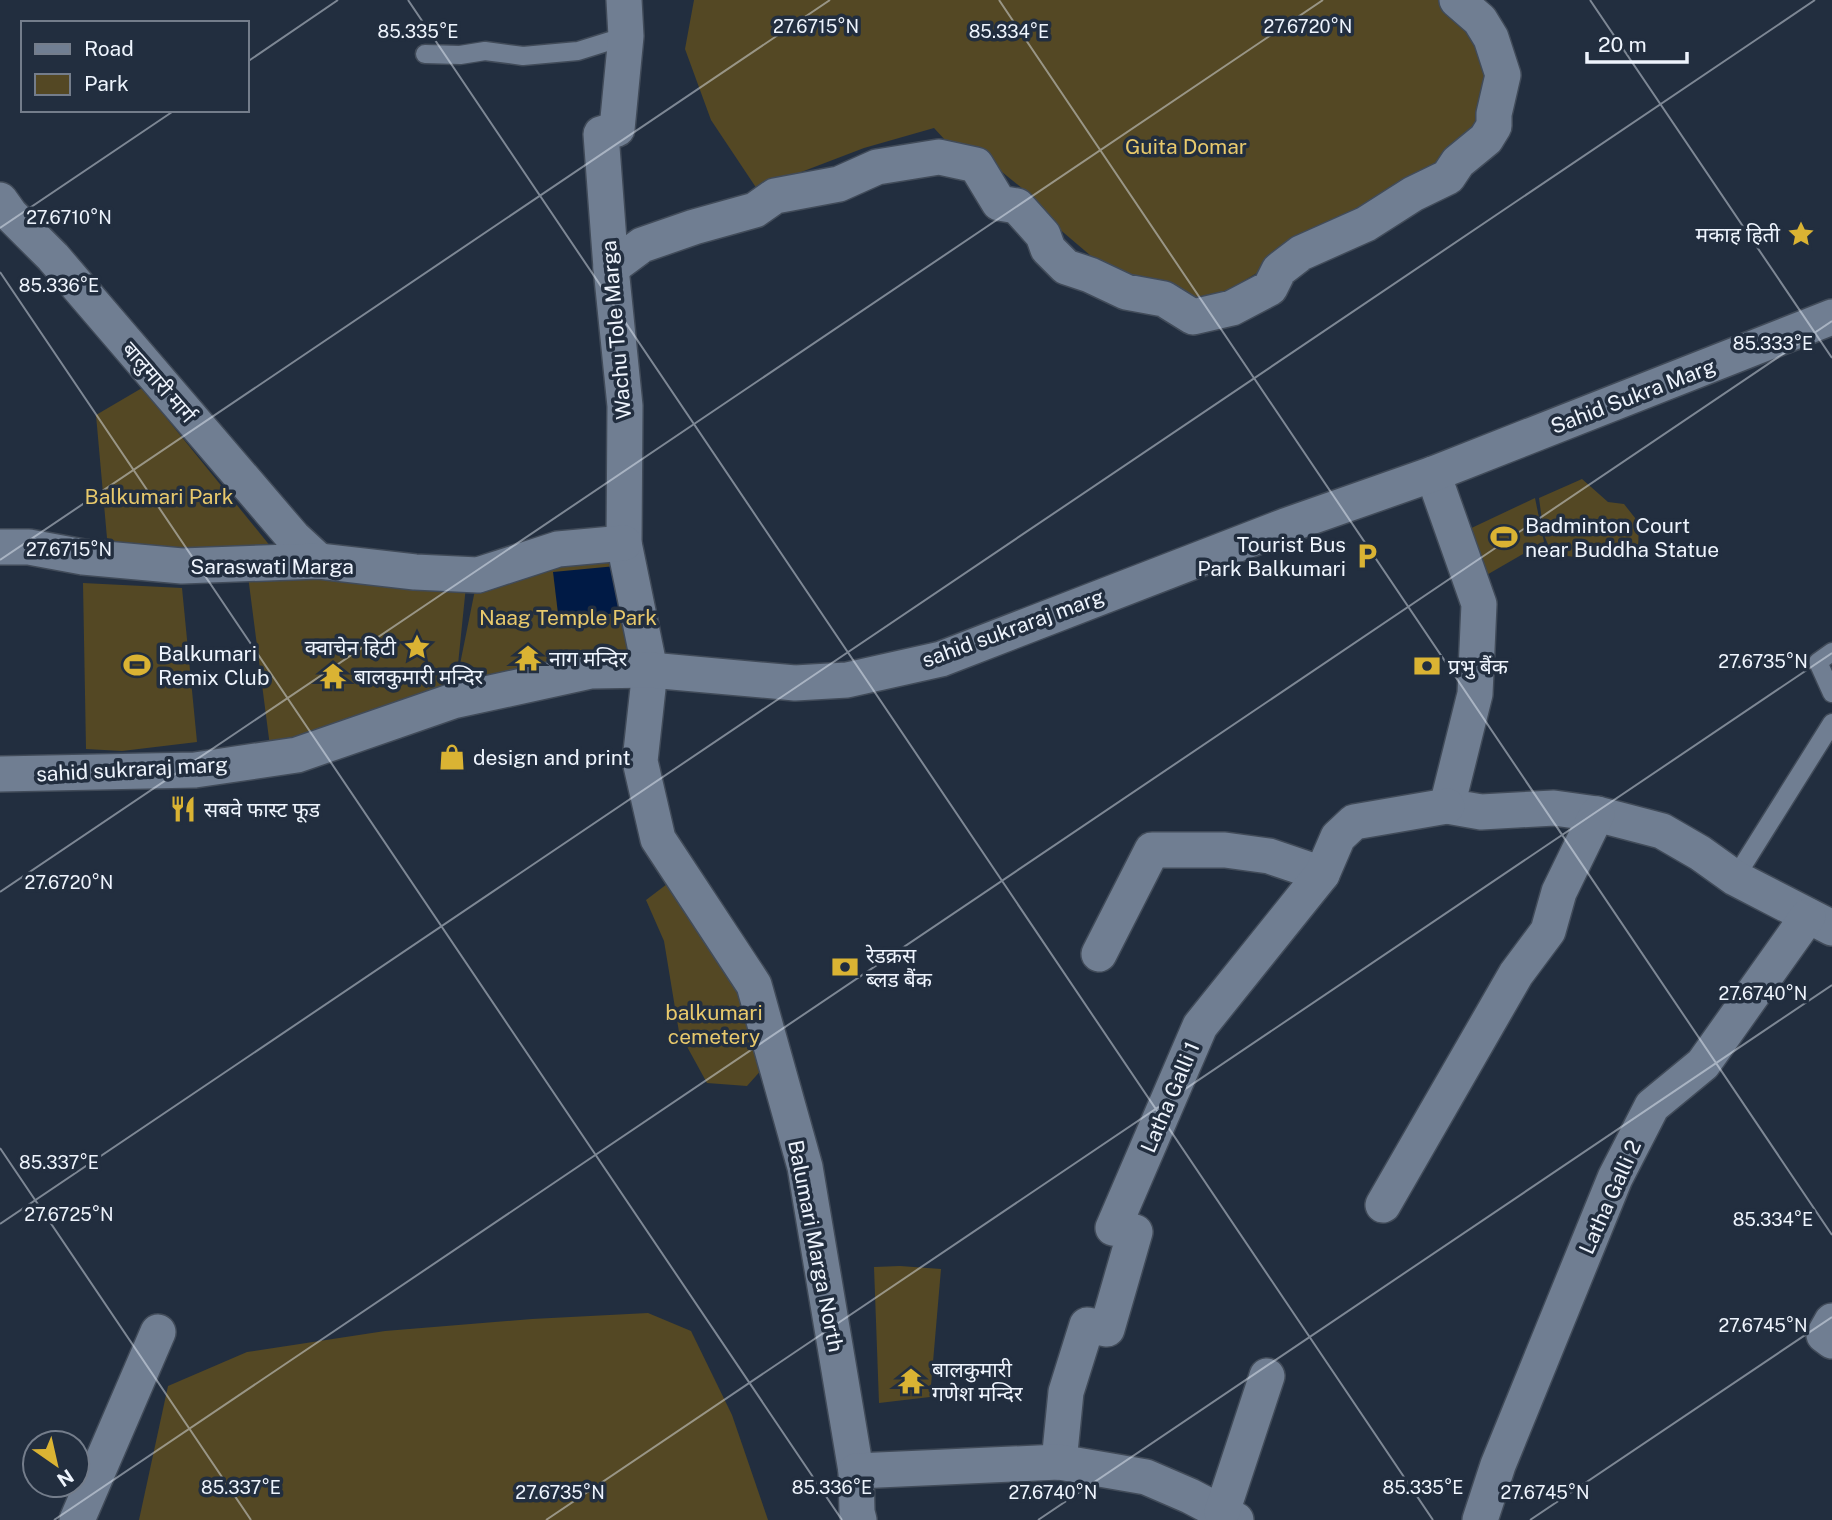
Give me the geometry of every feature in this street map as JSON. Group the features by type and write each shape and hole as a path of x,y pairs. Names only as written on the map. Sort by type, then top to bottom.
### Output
{"street":[{"name":"Wachu Tole Marga","path":"624,0 626,36 617,129 601,134 625,406 624,542 650,670"},
{"path":"611,268 642,245 755,210 775,196 839,184 877,167 939,157 976,165 999,203 1017,206 1043,235 1048,249 1066,267 1126,292 1164,299 1193,317 1232,308 1270,288 1279,270 1301,253 1366,224 1413,194 1448,177 1458,162 1486,139 1494,126 1503,75 1492,38 1480,20 1457,0"},
{"name":"बालुमारी मार्ग","path":"0,200 10,214 53,257 293,537 319,561"},
{"name":"Sahid Sukra Marg","path":"1433,474 1832,317"},
{"path":"1433,474 1479,604 1475,694 1447,806"},
{"name":"sahid sukraraj marg","path":"0,774 195,770 297,755 453,701 591,671 650,670 795,683 847,680 941,659 1285,526 1433,474"},
{"name":"Saraswati Marga","path":"0,547 29,547 83,557 182,566 319,561 415,572 478,575 558,549 624,542"},
{"name":"Balumari Marga North","path":"650,670 640,761 658,839 754,985 805,1167 856,1471 859,1520"},
{"name":"Latha Galli 1","path":"1059,1462 1066,1392 1087,1325 1107,1329 1135,1232 1113,1228 1200,1026 1322,874 1338,837 1354,822 1447,806 1481,812 1554,808 1597,814 1661,831 1700,853 1735,878 1820,922"},
{"path":"1383,1205 1516,974 1548,931 1559,892 1597,814"},
{"path":"1099,954 1150,841 1269,856 1322,874"},
{"name":"Latha Galli 2","path":"1480,1520 1498,1465 1615,1178 1653,1106 1703,1064 1820,922"},
{"path":"1832,1321 1824,1335 1832,1341"},
{"path":"77,1520 158,1332"},
{"path":"856,1471 1059,1462 1146,1478 1229,1516 1267,1376"}],"lane":[{"path":"425,54 460,55 485,51 523,56 578,51 626,36"},
{"path":"1832,652 1818,662 1832,693"},
{"path":"1735,878 1832,723"}],"green space":[{"name":"Guita Domar","path":"694,0 1449,0 1491,57 1477,137 1195,310 1111,273 1030,204 1023,189 980,154 958,154 934,128 864,148 757,189 711,120 685,49"},
{"name":"Balkumari Park","path":"142,388 275,552 136,549 107,538 96,415"},
{"path":"1582,479 1608,502 1624,504 1639,523 1638,551 1613,545 1582,558 1552,554 1544,535 1539,498"},
{"name":"Badminton Court near Buddha Statue","path":"1535,498 1544,542 1478,580 1463,532"},
{"name":"Naag Temple Park","path":"620,543 648,663 272,762 248,576 466,586 456,684 478,575"},
{"name":"Balkumari Remix Club","path":"83,583 182,588 197,742 122,751 86,749"},
{"name":"balkumari cemetery","path":"671,881 734,983 765,1066 747,1086 707,1083 679,1032 664,941 646,900"},
{"path":"874,1267 941,1269 930,1397 879,1403"},
{"path":"648,1313 691,1331 732,1415 768,1520 139,1520 168,1386 247,1352 385,1331"}],"water":[{"path":"616,566 621,612 559,622 553,572"}],"place":[{"name":"मकाह हिती","path":"1801,234"},
{"name":"Badminton Court near Buddha Statue","path":"1504,537"},
{"name":"Tourist Bus Park Balkumari","path":"1367,556"},
{"name":"क्वाचेन हिटी","path":"417,647"},
{"name":"नाग मन्दिर","path":"528,658"},
{"name":"Balkumari Remix Club","path":"137,665"},
{"name":"प्रभु बैंक","path":"1427,666"},
{"name":"बालकुमारी मन्दिर","path":"333,676"},
{"name":"design and print","path":"452,757"},
{"name":"सबवे फास्ट फूड","path":"183,809"},
{"name":"रेडक्रस ब्लड बैंक","path":"845,967"},
{"name":"बालकुमारी गणेश मन्दिर","path":"911,1381"}]}
